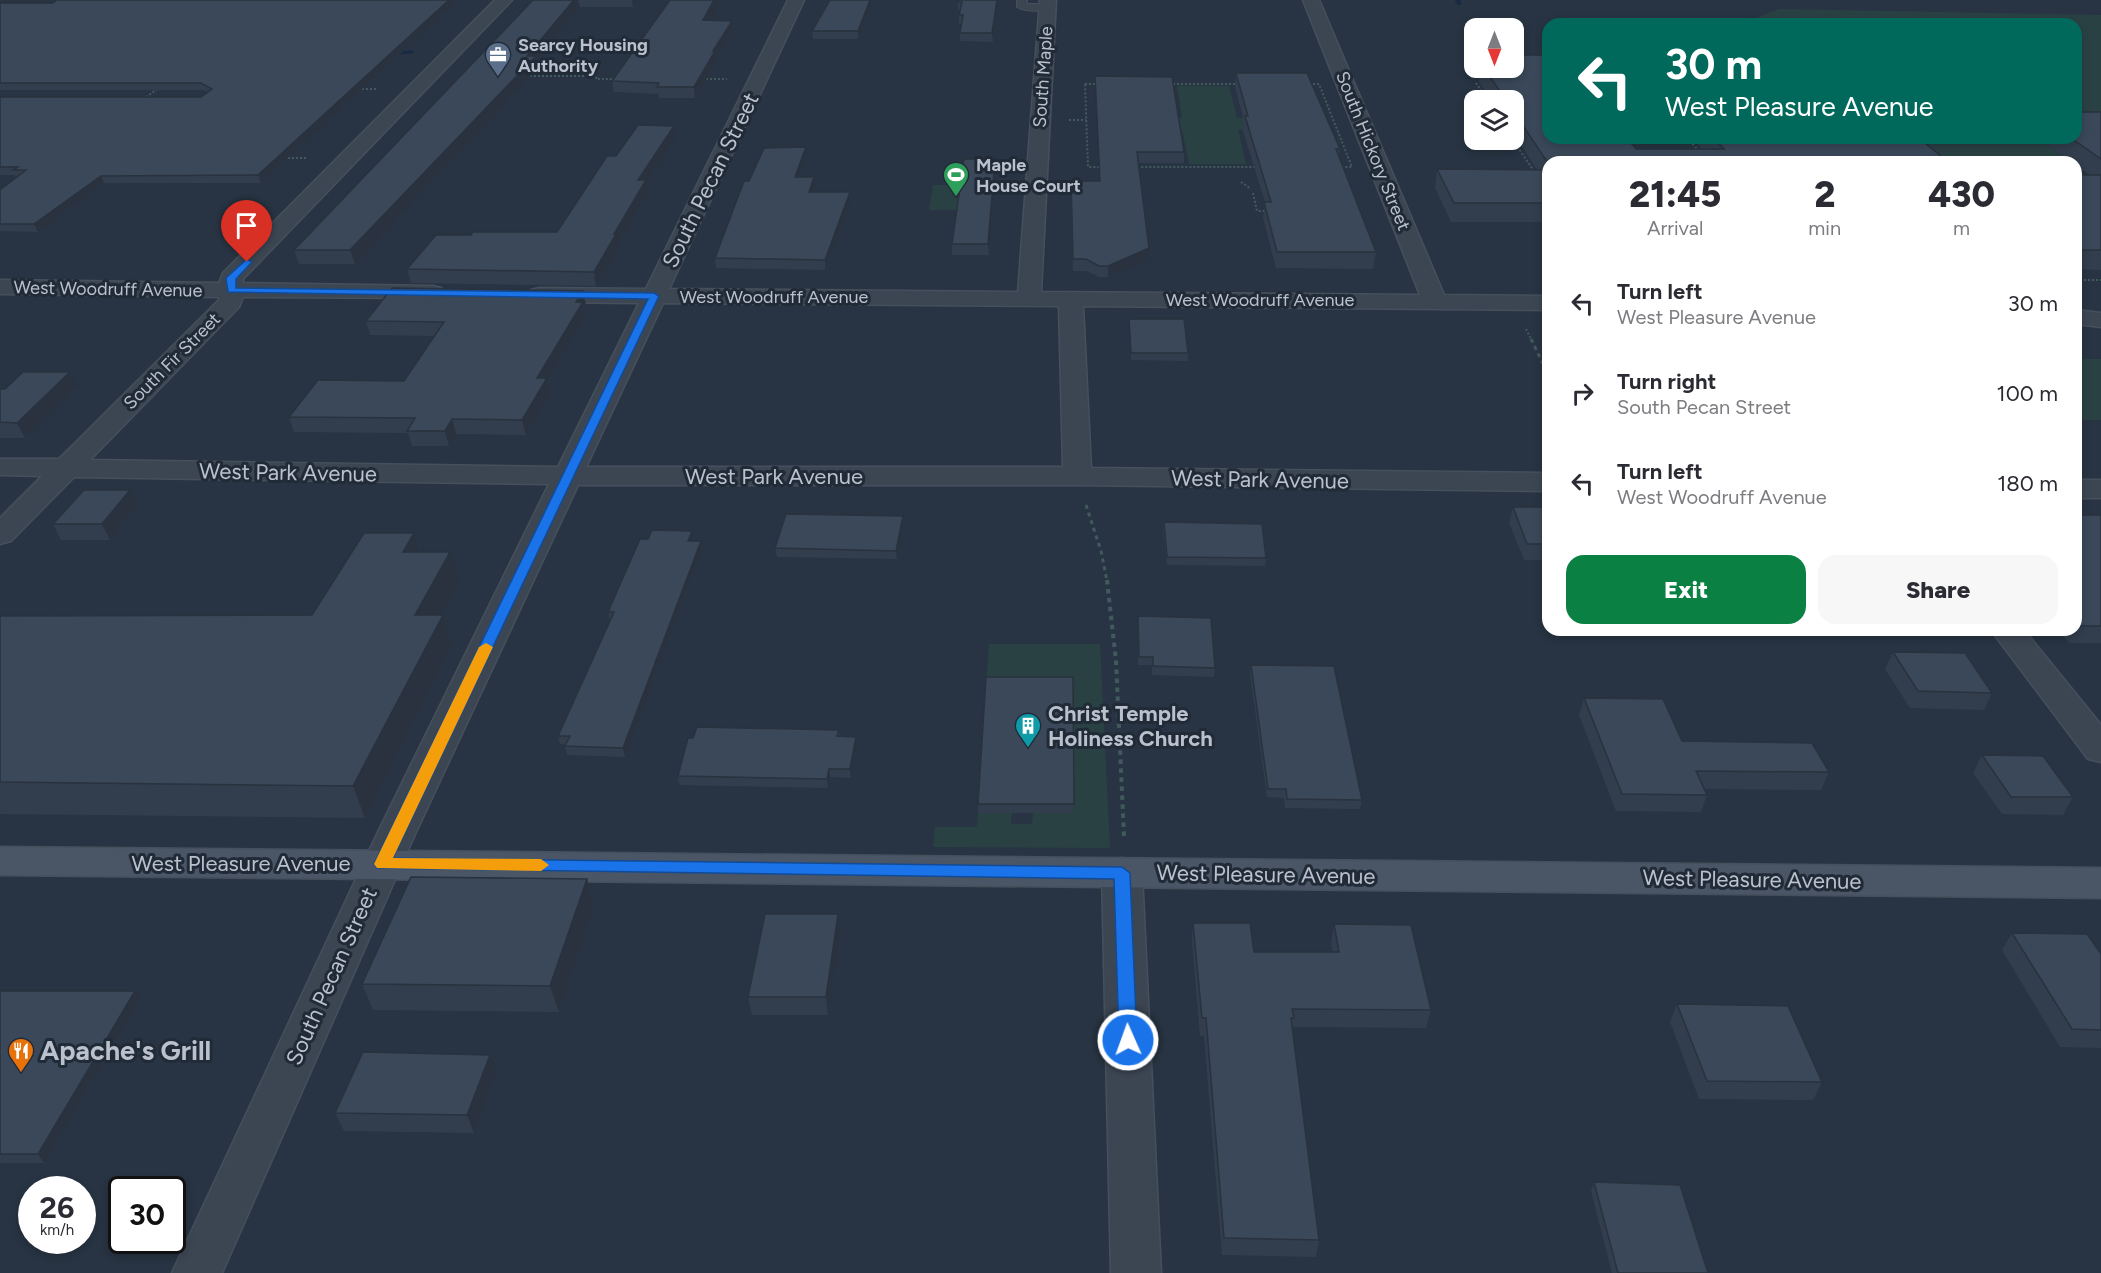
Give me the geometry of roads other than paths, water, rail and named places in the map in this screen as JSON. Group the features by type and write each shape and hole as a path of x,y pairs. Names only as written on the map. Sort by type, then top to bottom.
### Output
{"street":[{"name":"South Fir Street","path":"0,535 231,302 231,278 504,0"},
{"name":"South Pecan Street","path":"197,1273 382,864 796,0"},
{"name":"South Hickory Street","path":"1311,0 1435,302"},
{"name":"South Maple","path":"1029,298 1048,4"},
{"name":"West Woodruff Avenue","path":"0,287 458,294"},
{"name":"West Woodruff Avenue","path":"518,294 1542,303"},
{"path":"1071,299 1077,476"},
{"path":"2082,318 2101,320"},
{"name":"West Park Avenue","path":"0,467 568,476 1077,476 1542,482"},
{"path":"2082,489 2101,489"},
{"path":"2012,636 2101,750"},
{"path":"1123,855 1136,1273"},
{"name":"West Pleasure Avenue","path":"0,861 382,864 1123,855 2101,883"}],"lane":[{"path":"1023,0 1022,7 1048,4"}],"waterway":[{"path":"1458,0 1459,4"},
{"path":"384,54 412,52"}],"place":[{"name":"Searcy Housing Authority","path":"498,78"},
{"name":"Maple House Court","path":"956,198"},
{"name":"Christ Temple Holiness Church","path":"1028,749"},
{"name":"Apache's Grill","path":"21,1074"}]}
